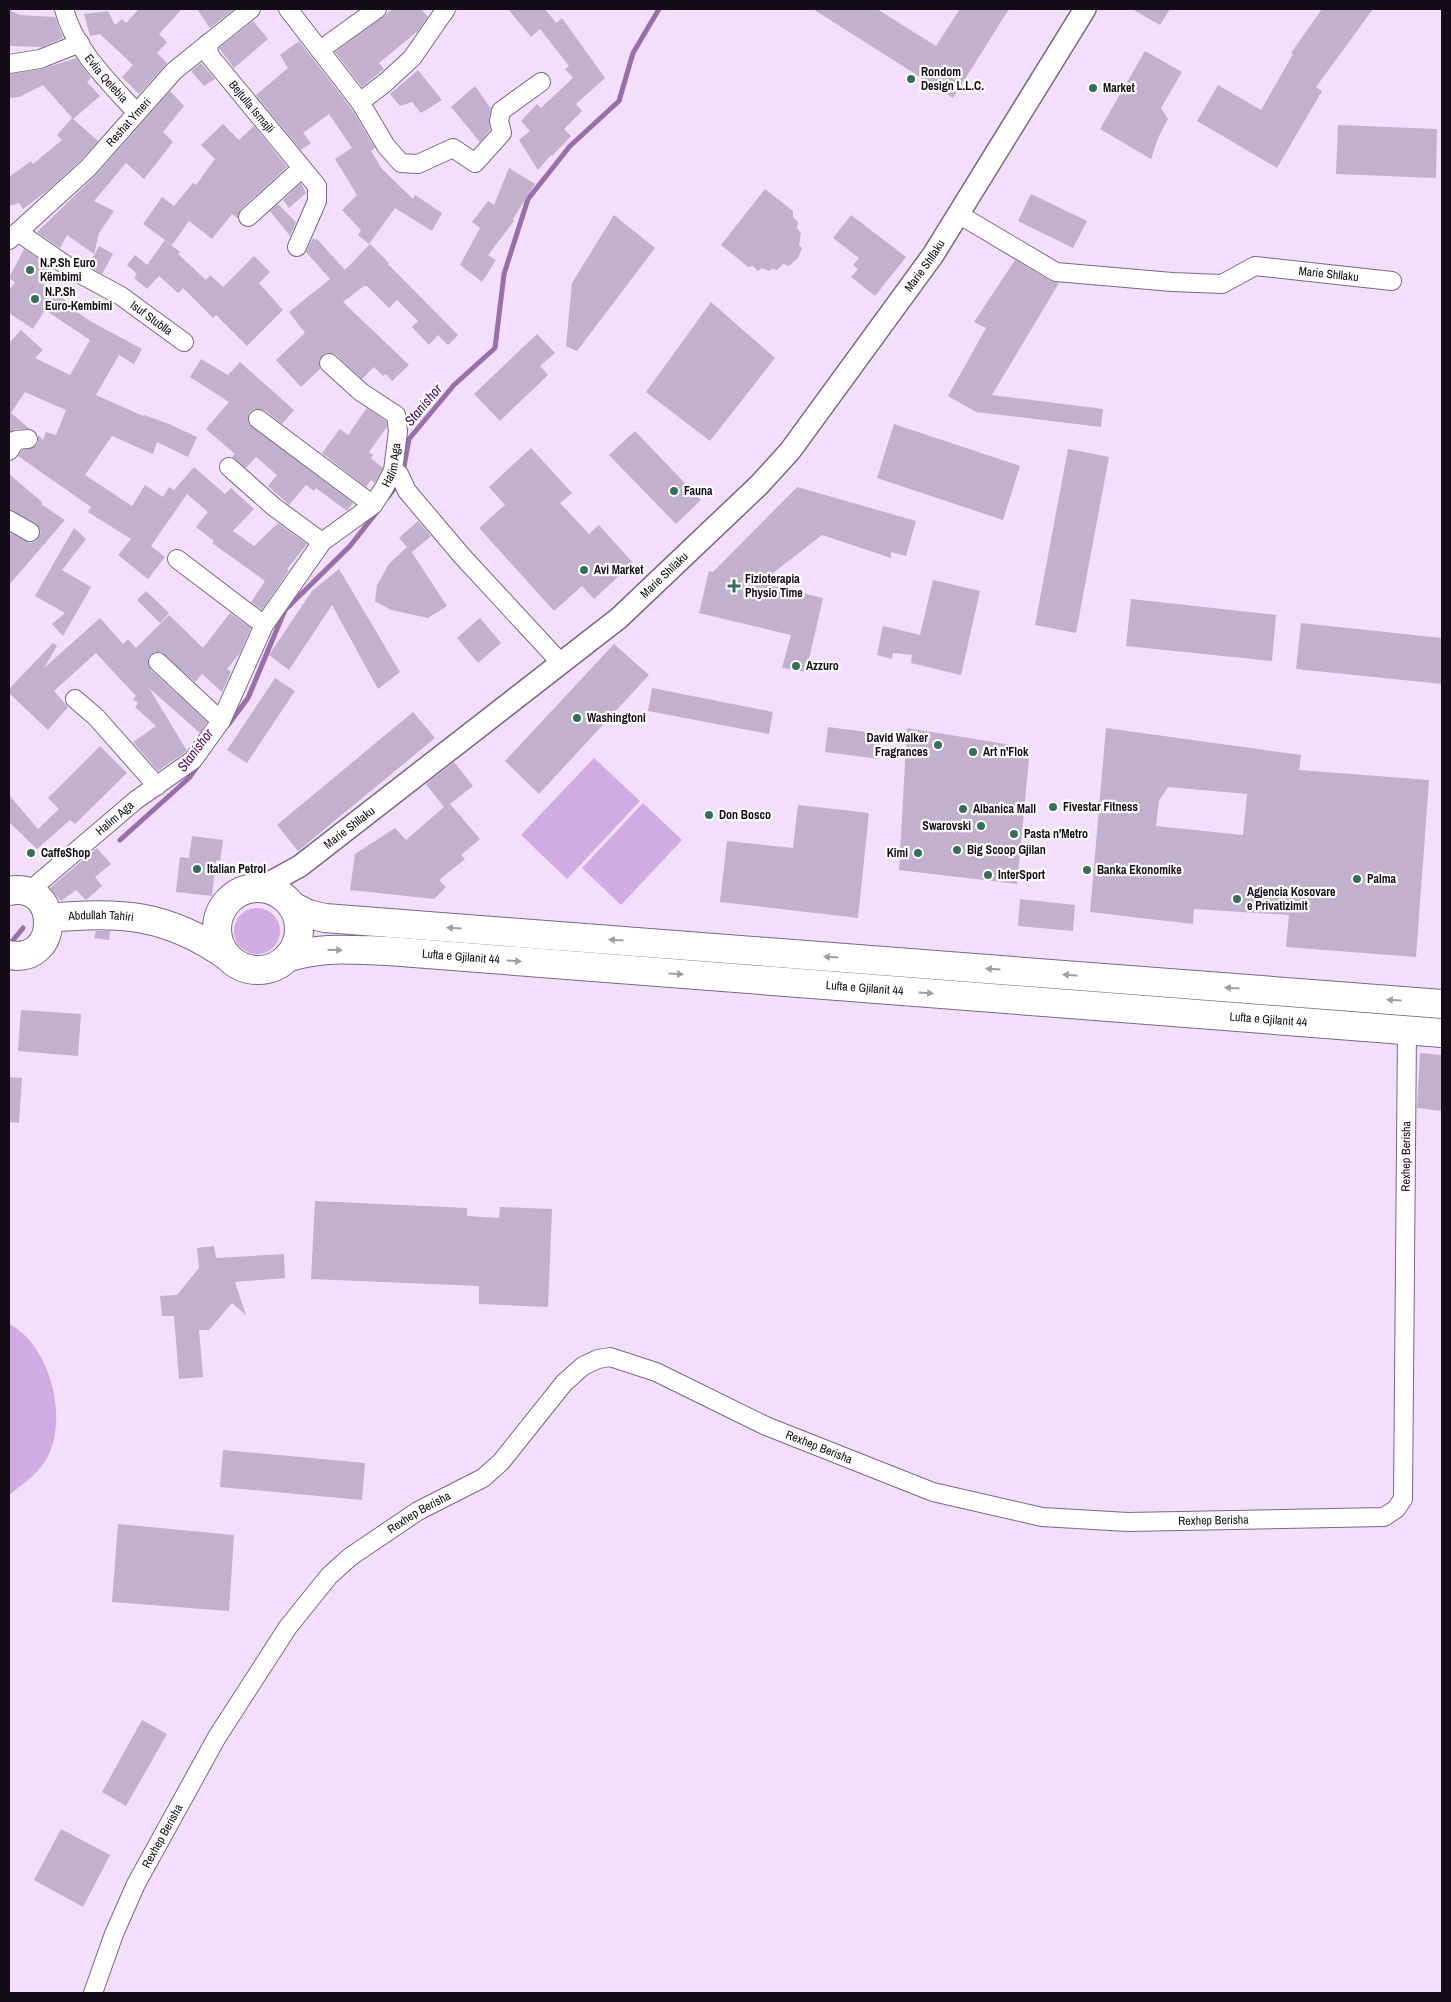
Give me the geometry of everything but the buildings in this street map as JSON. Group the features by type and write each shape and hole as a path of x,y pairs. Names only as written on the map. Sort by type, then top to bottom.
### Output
{"main road":[{"path":"290,903 298,919 299,933 295,947 288,958 276,966 263,970 244,967 227,956 220,946 217,924 226,903 236,894 260,888 270,890 308,914 325,918 1442,1004"},
{"path":"9,955 21,955 39,947 49,929 49,918 40,900 18,892"},
{"name":"Abdullah Tahiri","path":"154,920 198,913 226,903"},
{"name":"Abdullah Tahiri","path":"49,918 96,913 154,920 189,932 227,956"},
{"name":"Lufta e Gjilanit 44","path":"288,958 308,951 328,949 388,952 1442,1033"}],"street":[{"name":"Evlia Qelebia","path":"64,9 80,43 101,73 136,112"},
{"name":"Reshat Ymeri","path":"13,236 88,168 174,71 251,9"},
{"path":"288,9 360,102 386,146 401,163 418,164 453,148 476,163 502,133 499,121 501,111 541,82"},
{"path":"320,50 377,9"},
{"path":"360,102 386,82 412,58 446,9"},
{"name":"Marie Shllaku","path":"260,888 300,866 619,618 759,485 790,451 933,255 1085,9"},
{"name":"Bejtulla Ismajli","path":"208,42 209,55 317,186 317,201 297,247"},
{"name":"Evlia Qelebia","path":"9,64 40,59 80,43"},
{"path":"248,217 301,168"},
{"name":"Marie Shllaku","path":"958,214 1056,272 1172,282 1222,284 1254,266 1392,281"},
{"name":"Isuf Stublla","path":"13,236 121,296 184,342"},
{"name":"Halim Aga","path":"18,892 193,760 221,721 264,625 322,542 373,505 396,472 398,431 396,415 361,392 330,363"},
{"name":"Halim Aga","path":"258,419 373,505"},
{"path":"9,451 16,440 28,439"},
{"path":"229,467 274,507 322,542"},
{"path":"396,472 407,491 462,556 561,662"},
{"path":"9,520 30,532"},
{"path":"177,559 264,625"},
{"path":"158,662 221,721"},
{"path":"75,699 96,717 157,786"},
{"name":"Marie Shllaku","path":"290,903 290,888 300,866"},
{"name":"Rexhep Berisha","path":"93,1993 114,1934 136,1884 217,1737 288,1627 329,1576 350,1557 418,1511 489,1473 501,1462 564,1383 583,1366 598,1359 610,1358 656,1372 766,1426 933,1492 1042,1517 1128,1522 1384,1517 1391,1514 1403,1499 1406,1030"}],"shaded area":[{"path":"594,758 640,801 567,879 521,835"},
{"path":"643,803 682,840 621,905 582,868"},
{"path":"252,908 262,908 276,918 280,931 276,944 270,950 262,954 252,954 238,944 234,936 234,926 244,912"},
{"path":"9,1324 23,1334 35,1347 44,1364 51,1382 56,1420 54,1438 46,1460 32,1477 9,1495"}],"waterway":[{"name":"Stanishor","path":"403,472 409,439 454,385 495,348 504,274 528,199 570,146 619,101 633,53 659,9"},
{"name":"Stanishor","path":"388,497 399,482"},
{"name":"Stanishor","path":"228,725 248,698 285,610 350,546 380,508"},
{"name":"Stanishor","path":"120,840 189,778 199,764"},
{"path":"9,945 23,928"}],"place":[{"name":"Rondom Design L.L.C.","path":"911,79"},
{"name":"Market","path":"1093,88"},
{"name":"N.P.Sh Euro Këmbimi","path":"30,270"},
{"name":"N.P.Sh Euro-Kembimi","path":"35,299"},
{"name":"Fauna","path":"674,491"},
{"name":"Avi Market","path":"584,570"},
{"name":"Fizioterapia Physio Time","path":"734,586"},
{"name":"Azzuro","path":"796,666"},
{"name":"Washingtoni","path":"577,718"},
{"name":"David Walker Fragrances","path":"938,745"},
{"name":"Art n'Flok","path":"973,752"},
{"name":"Fivestar Fitness","path":"1053,807"},
{"name":"Albanica Mall","path":"963,809"},
{"name":"Don Bosco","path":"709,815"},
{"name":"Swarovski","path":"981,826"},
{"name":"Pasta n'Metro","path":"1014,834"},
{"name":"Big Scoop Gjilan","path":"957,850"},
{"name":"CaffeShop","path":"31,853"},
{"name":"Kimi","path":"918,853"},
{"name":"Italian Petrol","path":"197,869"},
{"name":"Banka Ekonomike","path":"1087,870"},
{"name":"InterSport","path":"988,875"},
{"name":"Palma","path":"1357,879"},
{"name":"Agjencia Kosovare e Privatizimit","path":"1237,899"}]}
